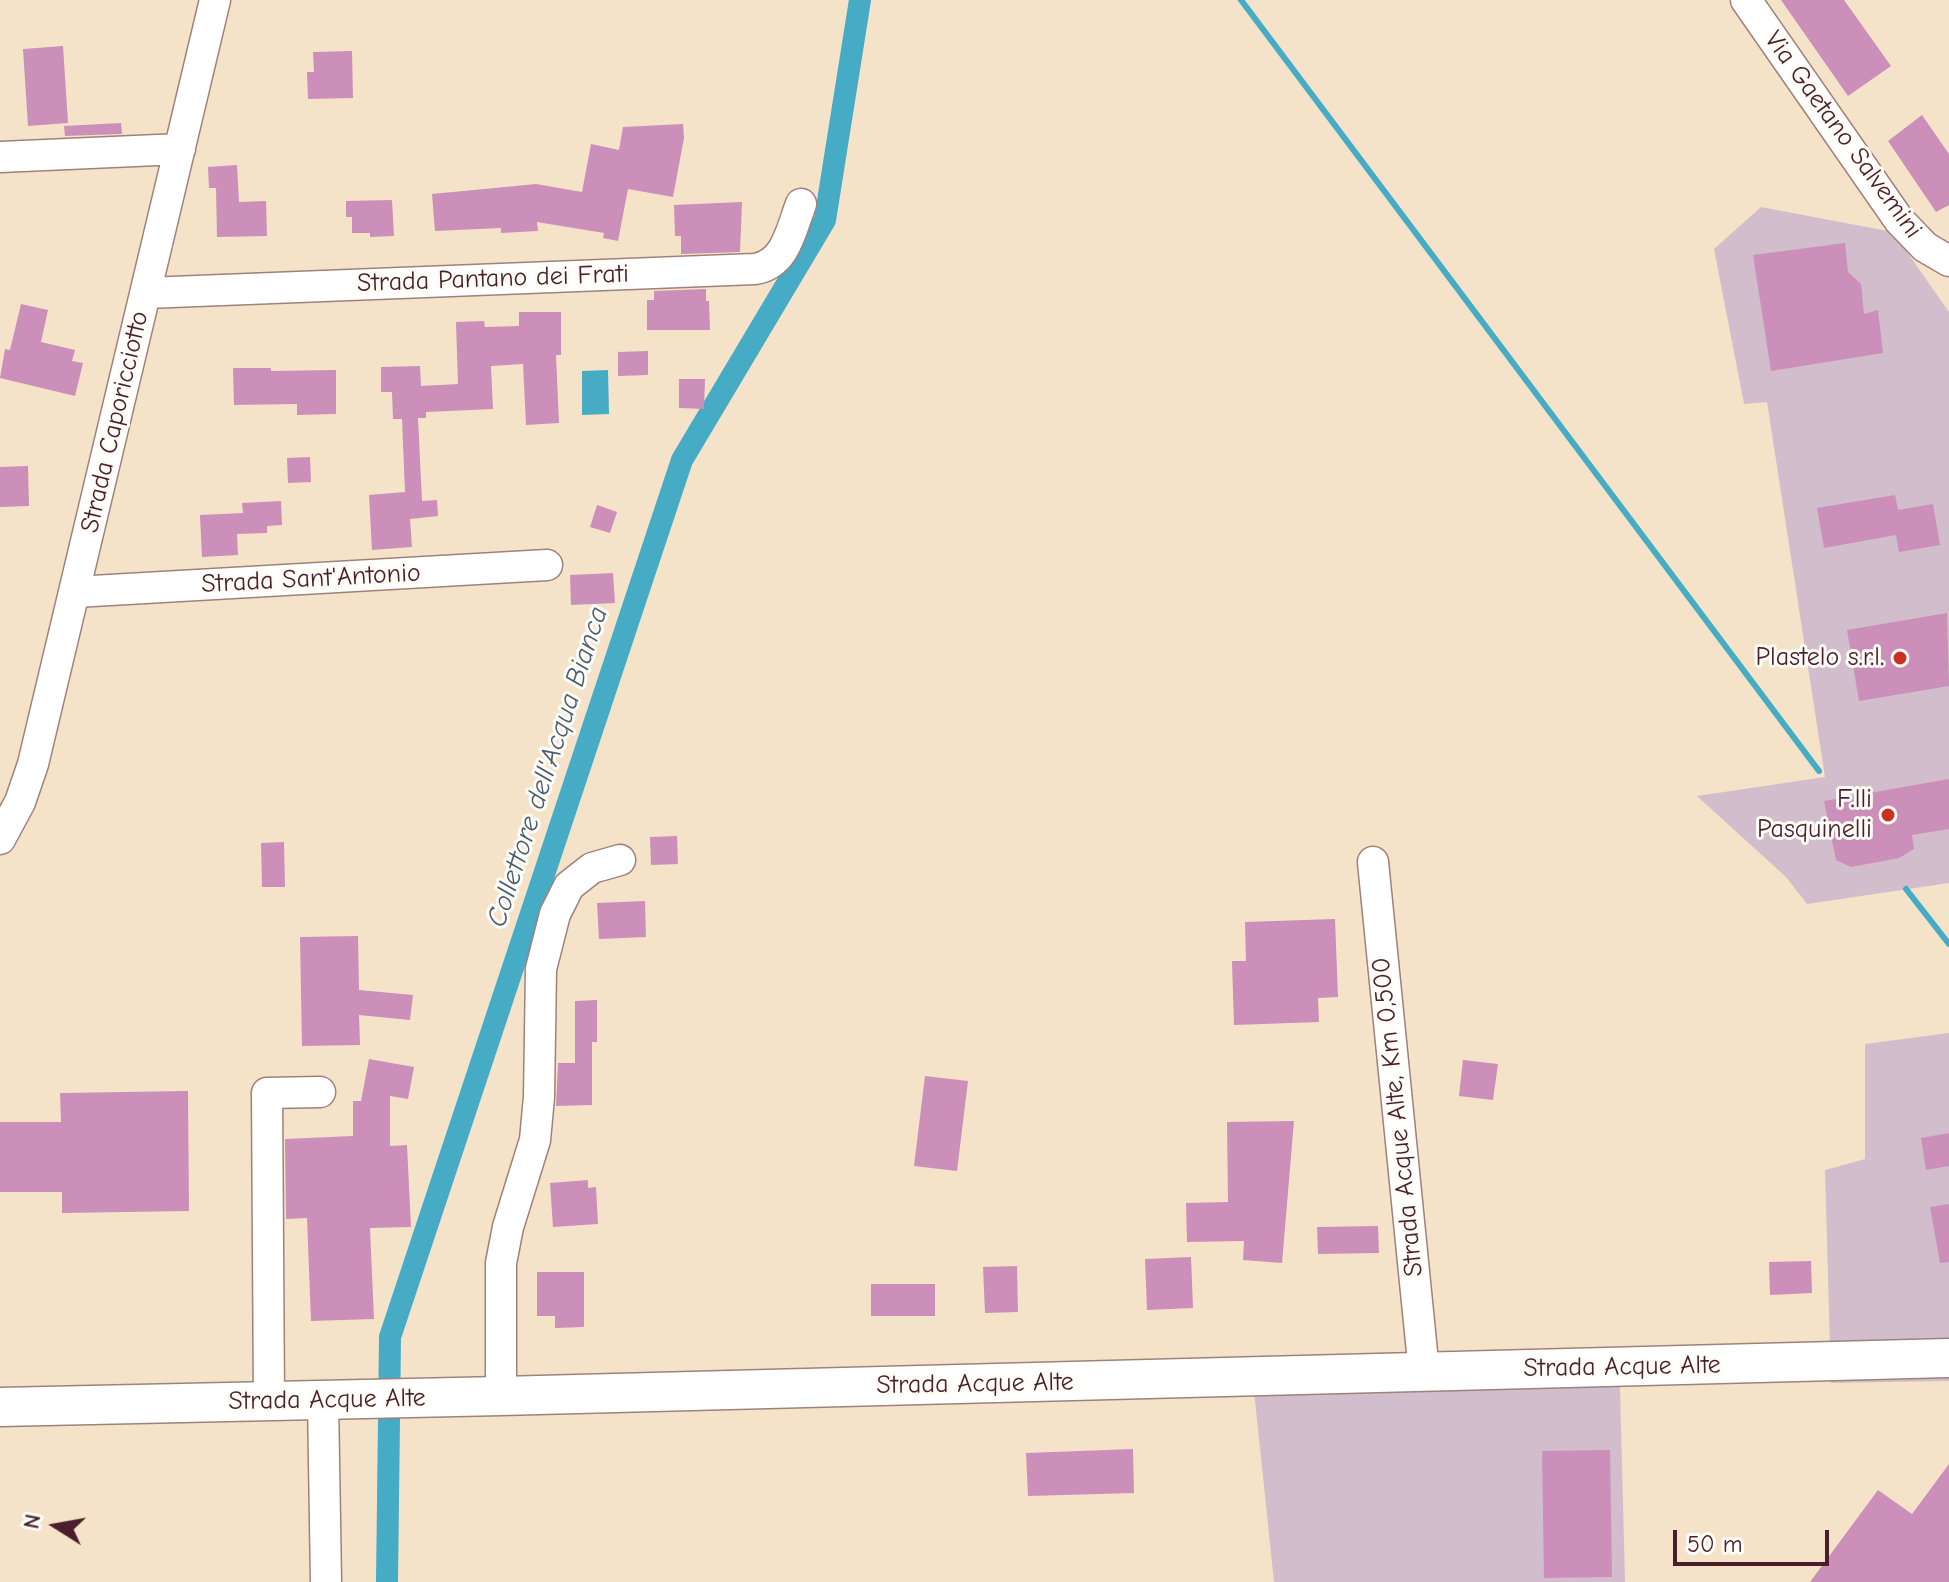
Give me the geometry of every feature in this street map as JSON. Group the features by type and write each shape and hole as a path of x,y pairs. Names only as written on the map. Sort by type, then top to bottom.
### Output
{"main road":[{"name":"Strada Acque Alte","path":"0,1407 1949,1358"}],"street":[{"name":"Strada Caporicciotto","path":"0,839 20,802 33,764 215,0"},
{"name":"Via Gaetano Salvemini","path":"1746,0 1899,220 1925,247 1949,261"},
{"path":"0,157 180,149"},
{"name":"Strada Pantano dei Frati","path":"146,293 755,269 768,266 779,257 801,204"},
{"name":"Strada Sant'Antonio","path":"75,592 547,565"},
{"path":"501,1396 501,1263 508,1227 535,1140 539,1097 541,969 555,914 569,886 585,872 620,860"},
{"name":"Strada Acque Alte, Km 0,500","path":"1373,862 1424,1372"},
{"path":"269,1401 267,1093 320,1092"},
{"path":"323,1400 326,1582"}],"shaded area":[{"path":"1761,207 1893,232 1949,312 1949,883 1807,904 1786,877 1697,796 1825,777 1767,402 1744,404 1714,249"},
{"path":"1949,1033 1949,1381 1831,1383 1825,1170 1865,1159 1865,1044"},
{"path":"1620,1386 1625,1582 1274,1582 1254,1391"}],"water":[{"path":"608,370 609,414 582,415 582,371"}],"building":[{"path":"1781,0 1844,0 1891,66 1848,96"},
{"path":"63,46 68,123 28,126 23,49"},
{"path":"352,51 353,98 308,99 307,72 314,72 313,52"},
{"path":"1922,115 1949,154 1949,205 1936,212 1888,141"},
{"path":"121,123 122,134 65,136 64,126"},
{"path":"683,124 684,138 673,197 628,189 618,241 603,238 604,233 537,222 538,231 501,233 501,228 435,231 432,194 536,184 582,192 591,144 619,150 623,127"},
{"path":"237,165 239,202 266,201 267,236 217,237 216,188 209,188 208,167"},
{"path":"392,200 394,236 370,237 370,233 352,233 352,217 346,217 346,201"},
{"path":"742,202 740,252 681,254 681,236 675,236 674,205"},
{"path":"1845,243 1848,272 1861,284 1864,314 1878,310 1883,353 1771,371 1753,255"},
{"path":"706,289 710,330 647,330 647,300 654,300 654,291"},
{"path":"21,304 48,310 41,342 75,350 72,361 83,363 75,396 0,378 5,349 10,350"},
{"path":"519,312 561,312 561,355 556,355 559,423 526,425 523,364 491,366 493,409 426,412 426,418 418,418 422,501 437,500 438,516 410,519 412,547 372,550 369,495 405,492 402,419 393,419 392,392 381,392 381,367 420,366 421,386 458,384 456,322 484,321 485,327 519,326"},
{"path":"648,351 648,375 618,376 618,352"},
{"path":"233,368 336,370 336,414 297,415 297,404 234,405"},
{"path":"679,379 705,379 704,409 679,408"},
{"path":"310,457 311,482 288,483 287,458"},
{"path":"28,466 29,506 0,507 0,467"},
{"path":"1895,495 1898,510 1933,504 1940,545 1899,552 1896,535 1824,548 1817,508"},
{"path":"281,501 282,525 267,526 267,533 237,534 238,555 202,557 200,515 243,513 242,503"},
{"path":"597,505 617,512 610,533 590,527"},
{"path":"613,573 615,603 571,605 570,575"},
{"name":"Plastelo s.r.l.","path":"1947,613 1949,686 1859,701 1847,630"},
{"name":"F.lli Pasquinelli","path":"1949,779 1949,829 1912,835 1914,849 1899,858 1851,867 1836,860 1824,801"},
{"path":"677,836 678,864 651,865 650,837"},
{"path":"284,842 285,887 262,887 261,843"},
{"path":"645,901 646,937 599,939 597,903"},
{"path":"1335,919 1338,997 1318,998 1319,1022 1234,1025 1232,961 1246,961 1245,922"},
{"path":"358,936 359,990 413,995 410,1020 359,1015 360,1045 302,1046 300,937"},
{"path":"597,1000 597,1042 592,1042 592,1105 556,1106 558,1063 575,1063 575,1001"},
{"path":"369,1059 414,1067 408,1099 390,1096 390,1146 407,1145 411,1227 370,1228 374,1319 311,1321 307,1218 286,1219 285,1139 353,1136 353,1101 361,1101"},
{"path":"1463,1060 1498,1064 1493,1100 1459,1096"},
{"path":"925,1076 968,1081 957,1171 914,1166"},
{"path":"188,1091 189,1211 62,1213 62,1192 0,1192 0,1122 61,1122 60,1093"},
{"path":"1294,1121 1282,1263 1243,1260 1244,1241 1187,1242 1186,1203 1228,1202 1227,1122"},
{"path":"1949,1133 1949,1166 1926,1170 1921,1138"},
{"path":"588,1180 588,1188 596,1187 598,1224 553,1227 550,1183"},
{"path":"1949,1204 1949,1262 1940,1263 1930,1207"},
{"path":"1378,1226 1379,1253 1318,1254 1317,1227"},
{"path":"1191,1257 1193,1308 1147,1310 1145,1259"},
{"path":"1811,1261 1812,1293 1770,1295 1769,1262"},
{"path":"1017,1266 1018,1312 985,1313 983,1267"},
{"path":"537,1272 584,1272 584,1327 555,1328 555,1316 537,1316"},
{"path":"871,1284 935,1284 935,1316 871,1316"},
{"path":"1133,1449 1134,1493 1028,1496 1026,1453"},
{"path":"1610,1450 1612,1577 1544,1578 1542,1451"},
{"path":"1949,1464 1949,1582 1810,1582 1878,1490 1912,1514"}],"waterway":[{"name":"Collettore dell'Acqua Bianca","path":"387,1582 390,1337 682,460 825,220 860,0"},
{"path":"1241,0 1819,771"},
{"path":"1906,889 1949,944"}],"place":[{"name":"Plastelo s.r.l.","path":"1900,658"},
{"name":"F.lli Pasquinelli","path":"1888,815"}]}
